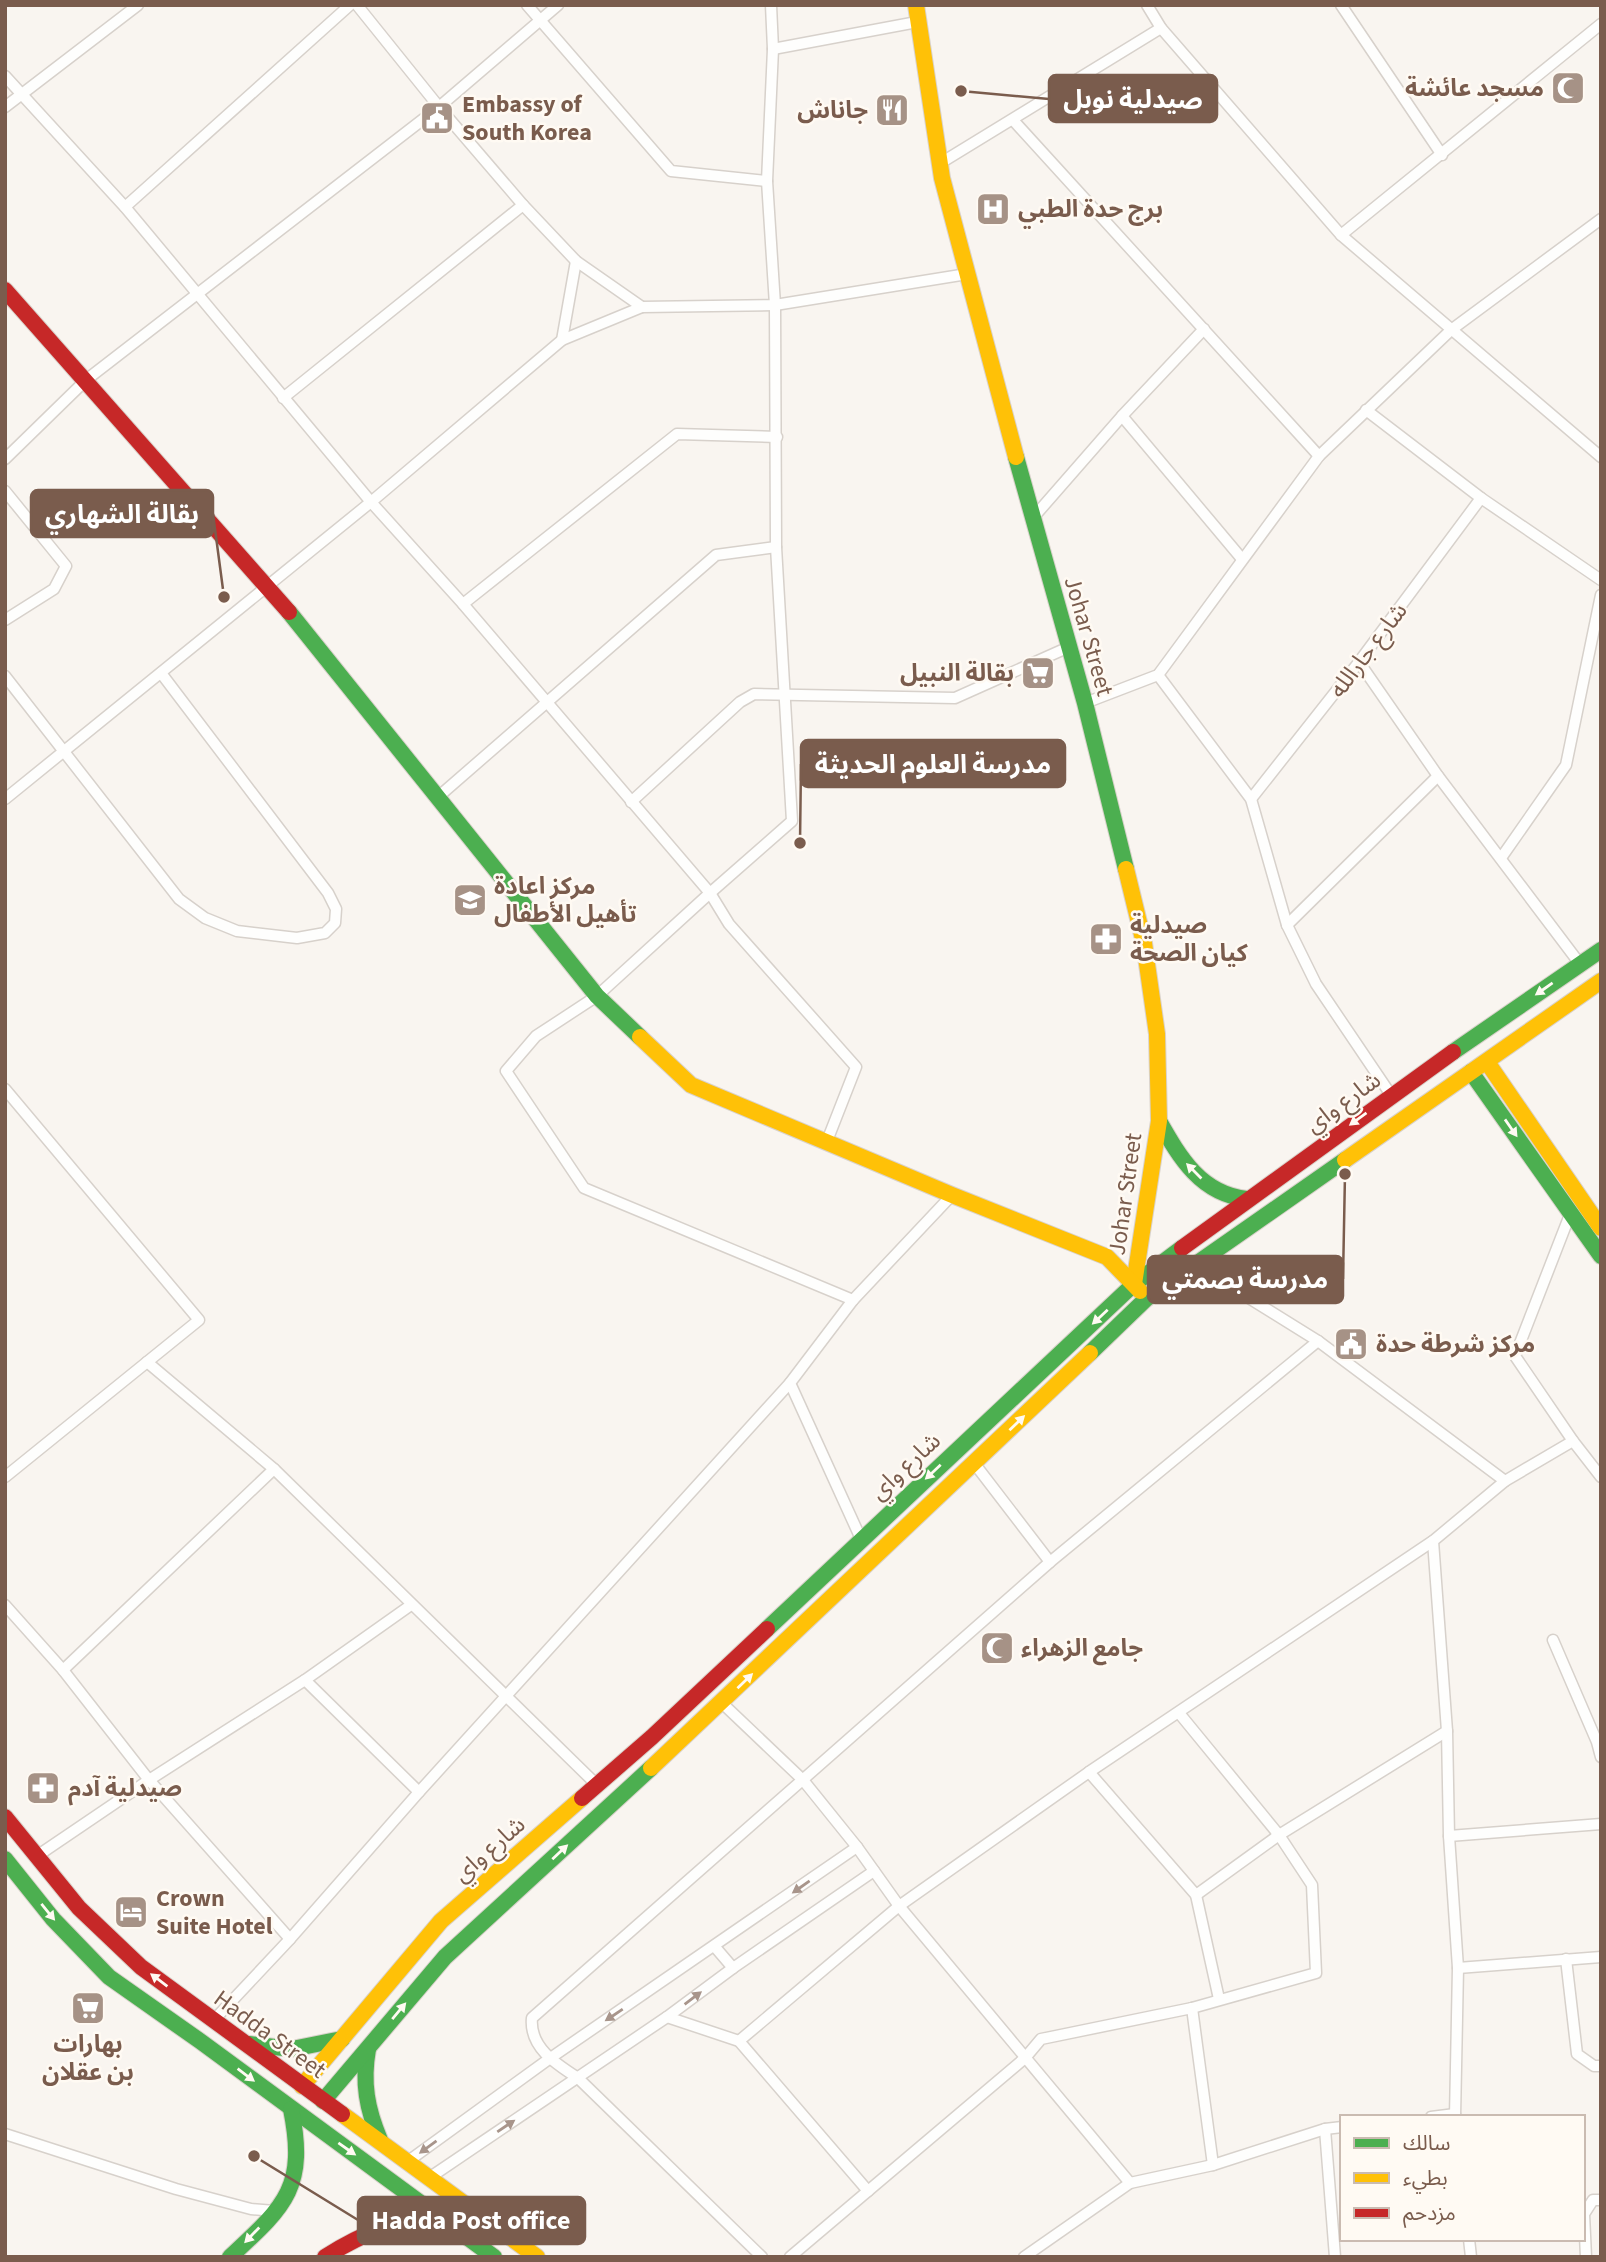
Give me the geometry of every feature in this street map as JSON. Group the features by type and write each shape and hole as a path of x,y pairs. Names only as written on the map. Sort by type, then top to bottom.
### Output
{"street":[{"path":"5,107 138,5"},
{"path":"125,207 350,5"},
{"path":"357,5 523,205 576,261 642,307"},
{"path":"527,5 671,171 767,181"},
{"path":"5,459 86,380 439,107 558,5"},
{"path":"771,5 773,49 767,181 775,305 776,547 792,821 597,996 536,1036 506,1071 584,1188 853,1300"},
{"name":"Johar Street","path":"916,5 939,164 1032,519 1085,704 1144,943 1157,1034 1158,1121 1134,1284"},
{"path":"1147,5 1161,28 1341,235 1601,457"},
{"path":"1345,6 1443,155"},
{"path":"773,49 918,22"},
{"path":"1341,235 1443,155 1601,24"},
{"path":"939,164 1161,28"},
{"path":"5,76 125,207 371,502 463,604 710,893 729,924 856,1067 827,1141"},
{"path":"1013,120 1319,456"},
{"path":"284,398 523,205"},
{"path":"1085,704 1158,675 1319,456 1451,330 1601,219"},
{"path":"562,340 576,261"},
{"path":"5,799 371,502 562,340 642,307 775,305 967,274"},
{"path":"5,290 267,585 597,996 691,1085 1107,1257 1146,1299"},
{"path":"1032,519 1122,416 1204,329"},
{"path":"1366,410 1481,498 1601,580"},
{"path":"1122,416 1242,559"},
{"path":"463,604 677,434 777,437"},
{"path":"5,491 66,566 54,589 5,620"},
{"name":"شارع جارالله","path":"1251,799 1360,662 1481,498"},
{"path":"438,797 547,705 716,555 776,547"},
{"path":"1501,858 1566,765 1601,595"},
{"path":"631,802 740,702 754,694 956,698 1069,647"},
{"path":"1360,662 1438,776 1580,964"},
{"path":"5,676 179,899 205,918 237,931 297,938 325,933 335,922 335,909 328,893 161,673"},
{"path":"1158,675 1251,799 1287,925 1317,984 1391,1095"},
{"path":"1287,925 1438,776"},
{"name":"شارع واي","path":"302,2086 441,1921 652,1737 1134,1284 1391,1095 1601,950"},
{"name":"شارع واي","path":"323,2101 445,1957 722,1703 1146,1299 1601,981"},
{"path":"1487,1062 1601,1228"},
{"path":"1471,1072 1601,1256"},
{"path":"5,1090 198,1320 5,1477"},
{"path":"1158,1121 1176,1151 1197,1175 1223,1195 1247,1199"},
{"path":"200,2041 214,2021 790,1383 853,1300 952,1195"},
{"path":"1571,1212 1515,1356 1601,1477"},
{"path":"1194,1264 1318,1341 1505,1481"},
{"path":"762,2257 578,2078 549,2059 530,2031 532,2018 1050,1562 1318,1341"},
{"path":"147,1362 274,1469 598,1786"},
{"path":"790,1383 861,1539"},
{"path":"739,2041 899,1906 1089,1772 1433,1541 1505,1481 1573,1441"},
{"path":"974,1463 1050,1562"},
{"path":"63,1670 274,1469"},
{"path":"1433,1541 1447,1731 1449,1836 1458,1968 1455,2115"},
{"path":"5,1605 63,1670 149,1780 290,1939"},
{"path":"37,1856 305,1680 411,1605"},
{"path":"1553,1640 1599,1741 1601,1757"},
{"path":"305,1680 419,1793"},
{"path":"722,1703 803,1780 857,1847 899,1906 1129,2183"},
{"path":"790,2257 1025,2058 1041,2039 1192,2008 1316,1973 1312,1885 1279,1835 1179,1713"},
{"path":"1196,1895 1279,1835 1447,1731"},
{"path":"652,1737 668,1753"},
{"path":"1089,1772 1196,1895 1219,1999"},
{"name":"Hadda Street","path":"5,1817 79,1908 141,1967 537,2257"},
{"path":"1449,1836 1601,1824"},
{"path":"408,2162 549,2059 857,1847"},
{"name":"Hadda Street","path":"5,1859 53,1919 109,1977 494,2257"},
{"path":"429,2178 667,2017 874,1871"},
{"path":"715,1947 733,1968"},
{"path":"1458,1968 1601,1957"},
{"path":"1566,1959 1577,2054 1594,2066 1601,2066"},
{"path":"1192,2008 1213,2165"},
{"path":"667,2017 739,2041 868,2191"},
{"path":"243,2042 268,2048 292,2049 342,2039"},
{"path":"368,2049 363,2072 365,2101 380,2140"},
{"path":"230,2257 275,2211 289,2192 298,2167 298,2138 291,2109"},
{"path":"1024,2257 1129,2183 1213,2165 1325,2129 1340,2127"},
{"path":"1325,2129 1335,2257"},
{"path":"5,2134 176,2189 251,2209 275,2211"},
{"path":"1585,2212 1593,2200 1601,2200"},
{"path":"325,2257 351,2239 388,2223 415,2217 442,2218"},
{"path":"1585,2236 1586,2257"}],"traffic: fast":[{"path":"1016,457 1085,703 1126,869"},
{"path":"289,612 597,996 640,1037"},
{"path":"1453,1052 1601,950"},
{"path":"1471,1072 1601,1256"},
{"path":"1159,1121 1184,1161 1204,1182 1231,1196 1247,1199"},
{"path":"1090,1353 1146,1299 1345,1160"},
{"path":"767,1629 1134,1284 1182,1248"},
{"path":"323,2101 445,1957 651,1768"},
{"path":"5,1859 53,1919 109,1977 494,2257"},
{"path":"249,2044 292,2049 342,2039"},
{"path":"368,2049 367,2096 380,2140"},
{"path":"230,2257 278,2209 287,2194 296,2158 291,2109"}],"traffic: slow":[{"path":"916,5 942,178 1016,457"},
{"path":"1126,869 1144,943 1157,1034 1159,1121 1134,1284"},
{"path":"1345,1160 1601,981"},
{"path":"640,1037 691,1085 1107,1257 1140,1291"},
{"path":"1487,1062 1601,1228"},
{"path":"651,1768 1090,1353"},
{"path":"302,2086 441,1921 582,1798"},
{"path":"342,2114 537,2257"}],"traffic: jam":[{"path":"5,290 289,612"},
{"path":"1182,1248 1453,1052"},
{"path":"582,1798 652,1737 767,1629"},
{"path":"5,1817 79,1908 141,1967 342,2114"},
{"path":"325,2257 353,2241 395,2224 442,2218"}],"place":[{"name":"مسجد عائشة","path":"1568,88"},
{"name":"صيدلية نوبل","path":"961,91"},
{"name":"جاناش","path":"892,110"},
{"name":"Embassy of South Korea","path":"437,118"},
{"name":"برج حدة الطبي","path":"993,209"},
{"name":"بقالة الشهاري","path":"224,597"},
{"name":"بقالة النبيل","path":"1038,673"},
{"name":"مدرسة العلوم الحديثة","path":"800,843"},
{"name":"مركز اعادة تأهيل الأطفال","path":"470,900"},
{"name":"صيدلية كيان الصحة","path":"1106,939"},
{"name":"مدرسة بصمتي","path":"1345,1174"},
{"name":"مركز شرطة حدة","path":"1351,1344"},
{"name":"جامع الزهراء","path":"997,1648"},
{"name":"صيدلية آدم","path":"43,1788"},
{"name":"Crown Suite Hotel","path":"131,1912"},
{"name":"بهارات بن عقلان","path":"88,2008"},
{"name":"Hadda Post office","path":"254,2156"}]}
